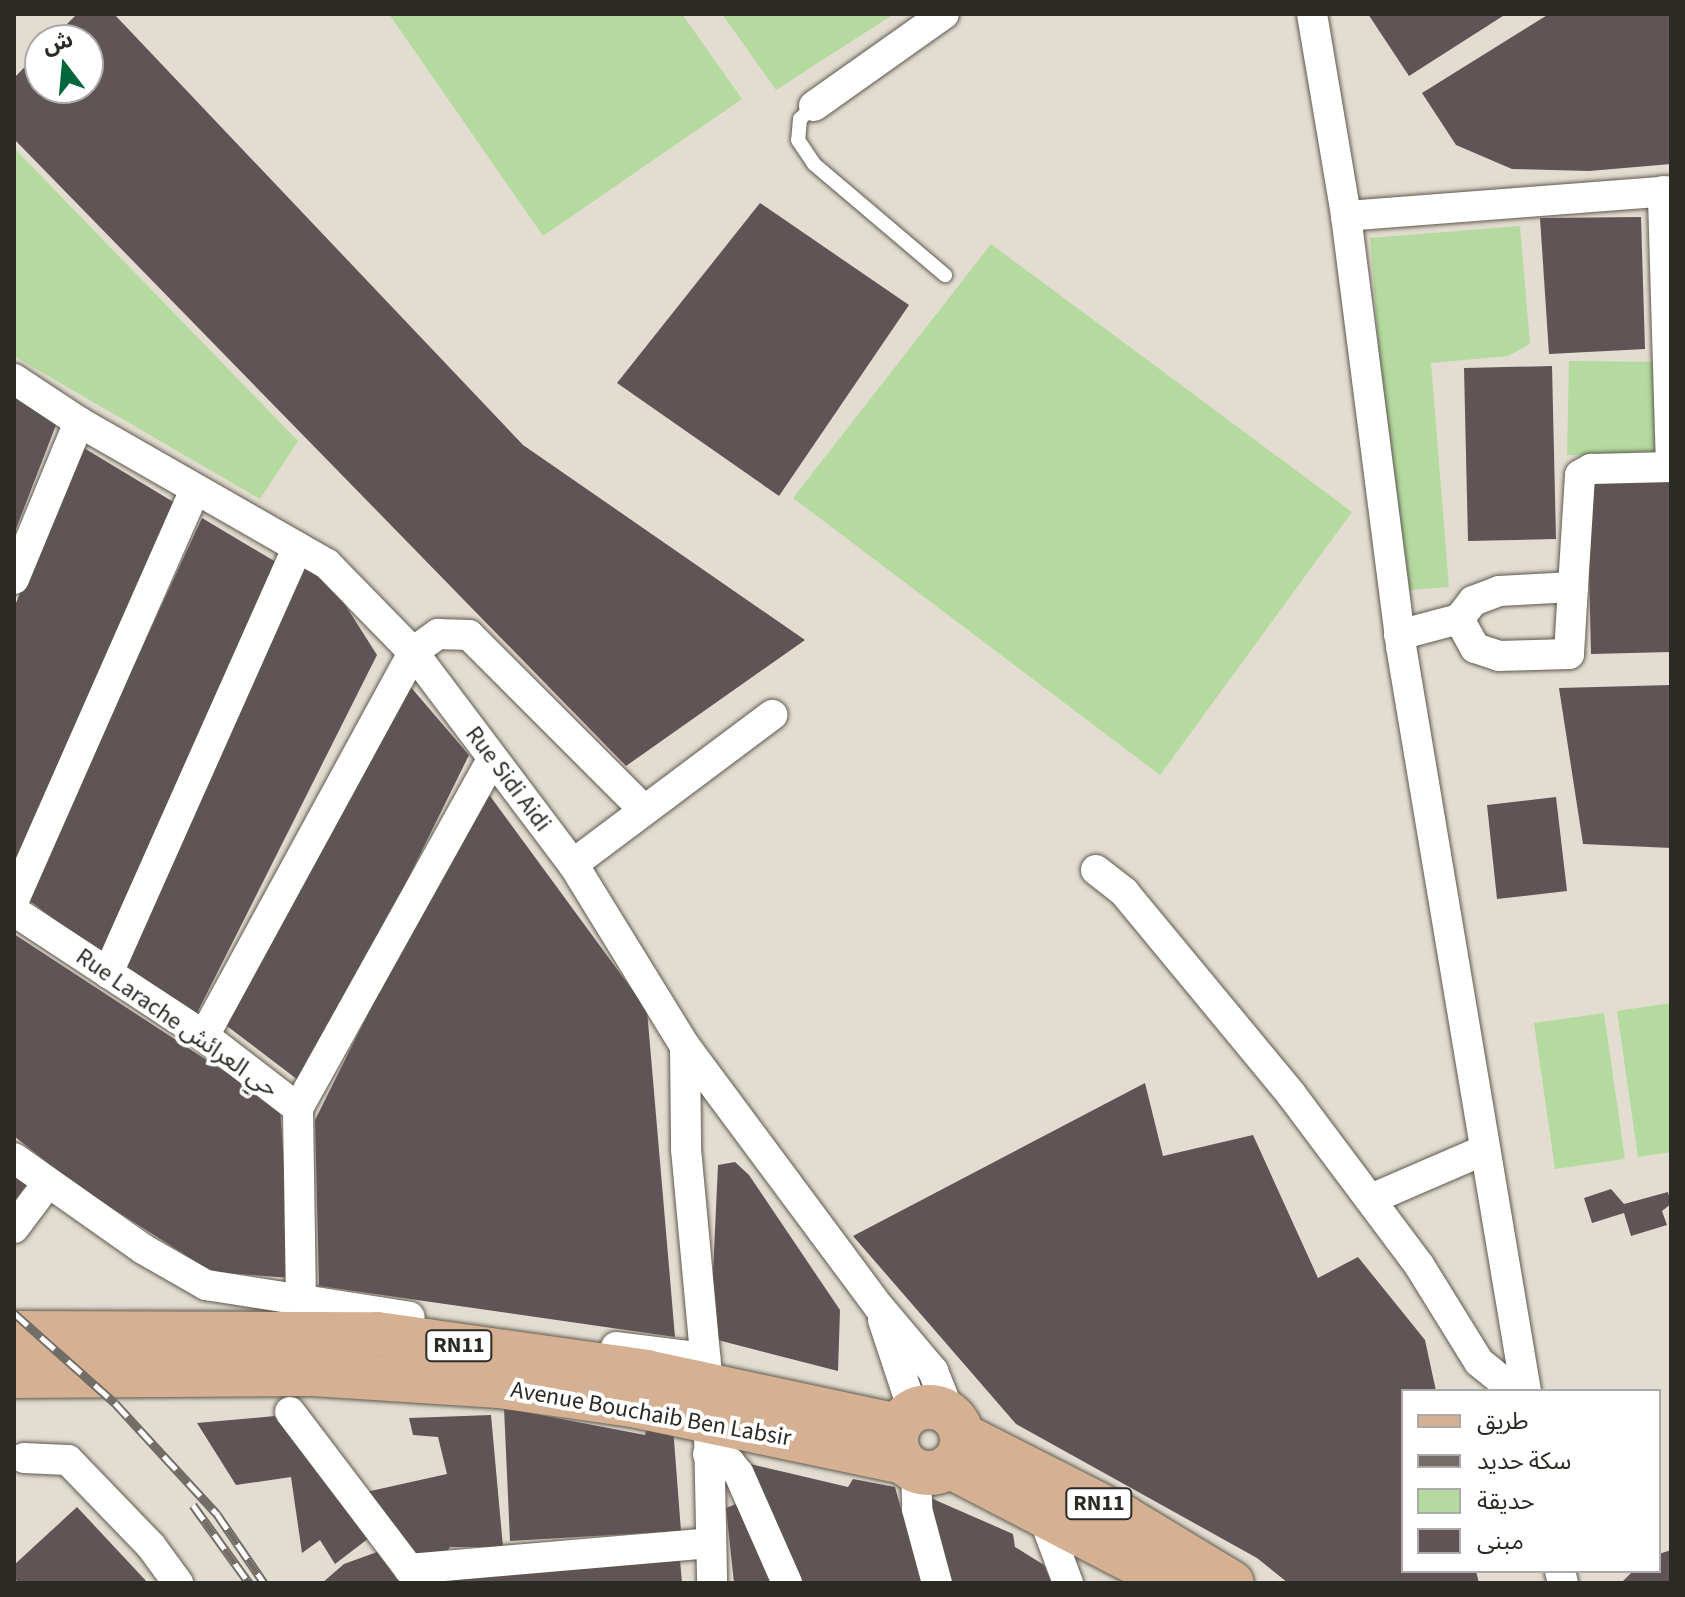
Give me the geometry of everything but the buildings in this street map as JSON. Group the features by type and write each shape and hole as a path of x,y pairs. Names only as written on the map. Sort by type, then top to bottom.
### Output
{"main road":[{"name":"Avenue Bouchaib Ben Labsir","path":"14,1333 377,1334 707,1405 927,1441 1123,1517 1232,1583"},
{"name":"Avenue Bouchaib Ben Labsir","path":"14,1376 313,1374 499,1386 707,1405"},
{"name":"Avenue Bouchaib Ben Labsir","path":"927,1441 1042,1513 1175,1583"}],"street":[{"path":"814,106 944,14"},
{"path":"1312,14 1346,216 1399,635 1482,1151 1526,1389"},
{"path":"1346,216 1667,191 1671,467 1591,469 1580,475 1569,654 1499,656 1475,648 1459,619"},
{"name":"Rue Sidi Aidi","path":"14,379 79,422 327,564 413,652 573,864 685,1046 879,1307 933,1371 917,1509 937,1583"},
{"path":"14,579 79,422"},
{"path":"14,900 195,489"},
{"path":"108,973 298,547"},
{"path":"1399,635 1459,619 1473,601 1499,591 1573,587"},
{"path":"204,1036 413,652 438,634 469,635 643,809"},
{"path":"573,864 772,715"},
{"path":"298,1108 492,759"},
{"path":"1096,870 1124,892 1371,1199 1479,1362 1513,1389"},
{"name":"Rue Larache حي العرائش","path":"14,911 204,1036 298,1108 301,1302"},
{"path":"685,1046 686,1149 707,1405 712,1583"},
{"path":"1371,1199 1482,1151"},
{"path":"14,1158 143,1249 206,1285 301,1302 707,1405"},
{"path":"14,1228 47,1184"},
{"path":"707,1405 730,1463 739,1474 787,1583"},
{"path":"290,1412 414,1576 710,1543"},
{"path":"24,1458 68,1460 151,1546 178,1583"},
{"path":"1042,1513 1068,1583"}],"lane":[{"path":"814,106 800,119 798,140 814,164 945,275"}],"green space":[{"path":"389,14 682,14 742,99 543,236"},
{"path":"722,14 894,14 776,90"},
{"path":"14,148 298,441 260,499 14,356"},
{"path":"1520,226 1530,344 1508,356 1431,363 1449,587 1398,591 1370,238"},
{"path":"991,244 1352,512 1160,775 793,498"},
{"path":"1569,361 1660,362 1659,456 1567,455"},
{"path":"1671,1003 1671,1152 1638,1157 1617,1011"},
{"path":"1604,1013 1625,1159 1555,1169 1534,1023"}],"railway":[{"path":"14,1313 115,1403 217,1514 264,1583"},
{"path":"193,1505 249,1583"}]}
